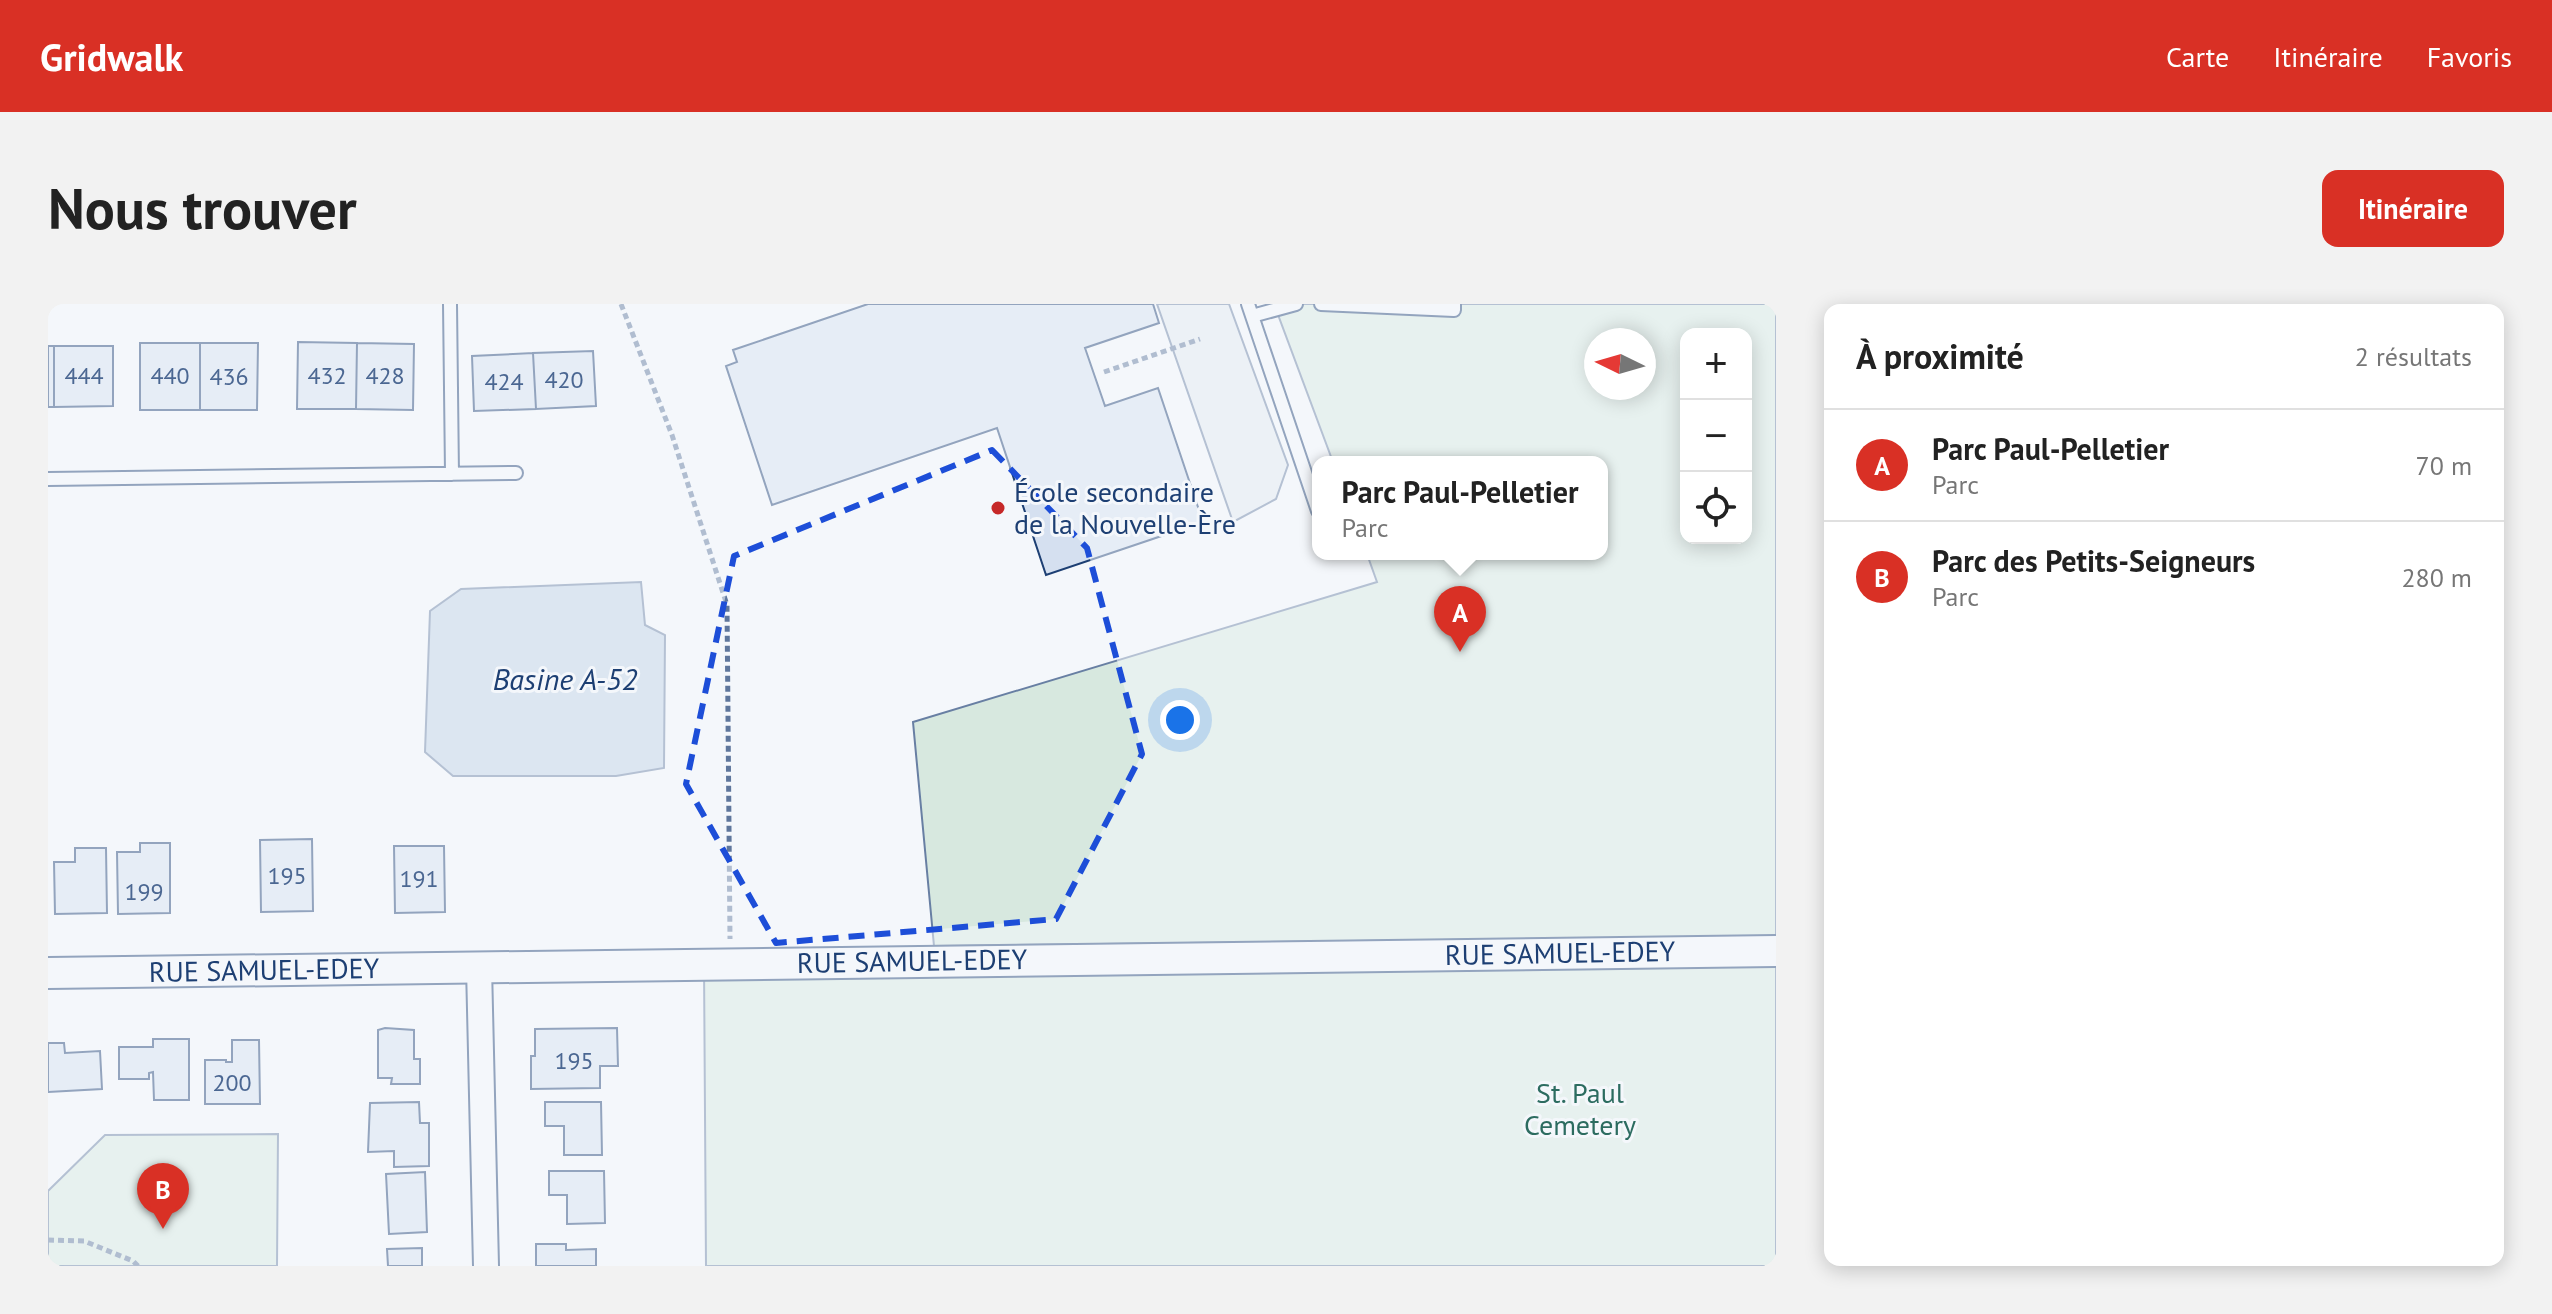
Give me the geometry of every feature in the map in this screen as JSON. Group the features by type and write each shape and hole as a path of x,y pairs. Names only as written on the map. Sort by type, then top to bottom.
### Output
{"street":[{"name":"RUE SAMUEL-EDEY","path":"48,973 1776,951"},
{"path":"479,967 486,1266"}],"lane":[{"path":"450,304 452,474"},
{"path":"1296,304 1250,310 1312,493"},
{"path":"1321,304 1454,310 1454,304"},
{"path":"48,479 516,473"}],"path":[{"path":"621,304 672,435 727,605 731,964"},
{"path":"1104,372 1200,339"},
{"path":"48,1240 84,1241 133,1261 138,1266"}],"highlighted area":[{"path":"992,450 1087,548 1142,754 1056,919 776,943 686,784 734,556"}],"green space":[{"path":"1274,304 1776,304 1776,936 934,946 913,722 1377,582 1369,560 1608,560 1608,456 1331,456"},
{"name":"St. Paul Cemetery","path":"1776,951 1776,1266 706,1266 704,964"},
{"path":"278,1134 277,1266 48,1266 48,1191 105,1135"}],"shaded area":[{"path":"1157,304 1229,304 1288,465 1276,499 1233,522"}],"water":[{"name":"Basine A-52","path":"641,582 645,625 665,635 664,768 616,776 453,776 425,752 430,611 461,589"}],"building":[{"path":"868,304 1153,304 1159,323 1085,348 1105,406 1158,388 1203,522 1046,575 997,428 772,505 726,366 737,362 733,350"},
{"path":"298,342 357,343 356,409 297,409"},
{"path":"140,343 200,343 200,410 140,410"},
{"path":"200,343 258,343 257,410 200,410"},
{"path":"357,343 414,344 413,410 356,409"},
{"path":"48,346 54,346 54,407 48,407"},
{"path":"54,346 113,346 113,406 54,407"},
{"path":"593,351 596,406 536,409 533,353"},
{"path":"533,353 536,409 474,411 472,356"},
{"path":"312,839 313,911 261,912 260,840"},
{"path":"140,843 170,843 170,913 118,914 117,852 140,852"},
{"path":"394,846 444,846 445,912 395,913"},
{"path":"75,848 106,848 107,913 55,914 54,862 75,862"},
{"path":"617,1028 618,1066 600,1066 600,1088 531,1089 535,1029"},
{"path":"378,1030 414,1030 414,1059 420,1059 420,1084 391,1084 392,1078 378,1078"},
{"path":"153,1039 189,1039 189,1100 154,1100 153,1072 149,1073 149,1079 119,1079 119,1047 153,1047"},
{"path":"232,1040 259,1040 260,1104 205,1104 205,1060 232,1062"},
{"path":"48,1043 64,1043 65,1053 100,1051 102,1089 48,1092"},
{"path":"419,1102 420,1123 429,1123 429,1166 394,1167 394,1151 368,1152 370,1103"},
{"path":"545,1102 601,1102 602,1155 564,1155 564,1126 545,1126"},
{"path":"549,1171 604,1171 605,1223 567,1224 567,1195 549,1195"},
{"path":"425,1172 427,1232 389,1234 386,1174"},
{"path":"536,1244 566,1244 566,1250 596,1249 596,1266 536,1266"},
{"path":"422,1248 422,1266 388,1266 387,1249"}],"place":[{"name":"École secondaire de la Nouvelle-Ère","path":"998,508"},
{"name":"Parc Paul-Pelletier","path":"1460,652"},
{"name":"Parc des Petits-Seigneurs","path":"163,1229"}]}
